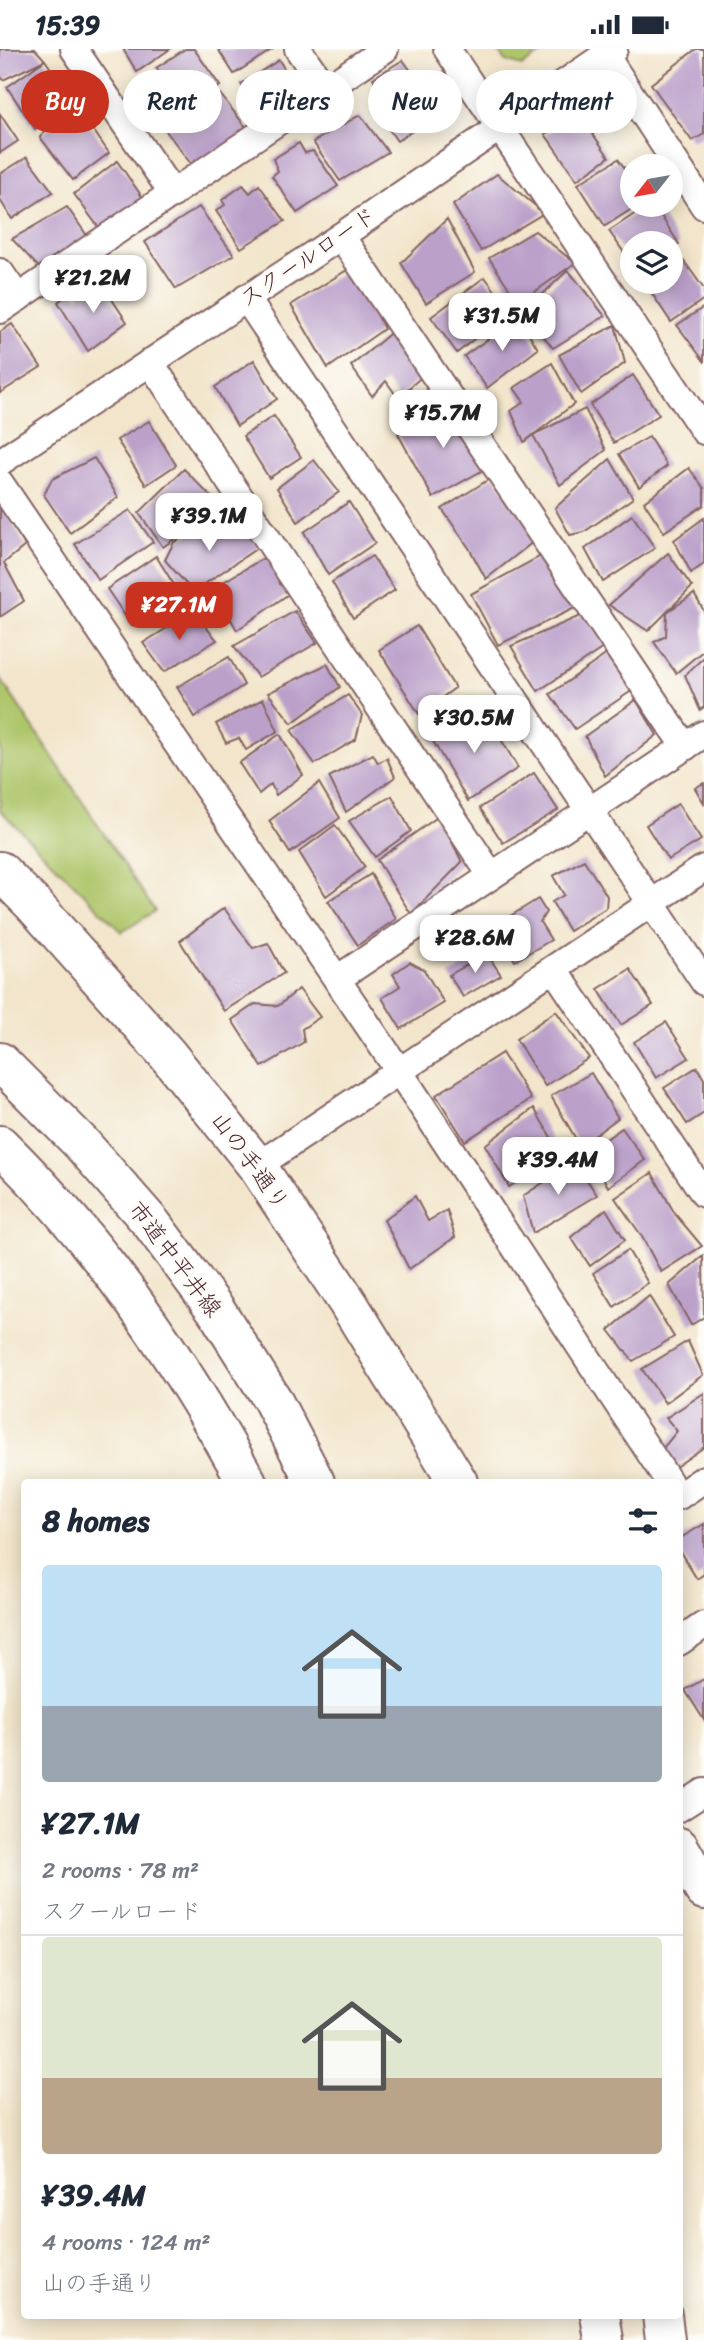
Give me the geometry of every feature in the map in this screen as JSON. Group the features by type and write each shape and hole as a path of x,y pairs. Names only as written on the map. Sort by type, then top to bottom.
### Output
{"street":[{"path":"74,49 173,194"},
{"path":"298,49 312,70"},
{"path":"354,71 385,49"},
{"path":"447,49 476,93"},
{"path":"610,52 704,206"},
{"name":"スクールロード","path":"583,70 610,52"},
{"path":"0,272 9,304 263,133"},
{"name":"スクールロード","path":"0,462 341,236 489,133"},
{"path":"502,133 700,415"},
{"path":"337,979 695,740 341,236"},
{"path":"246,298 704,982"},
{"path":"150,362 491,874"},
{"path":"0,483 399,1071 667,1479"},
{"path":"257,1166 704,868"},
{"name":"山の手通り","path":"0,871 33,904 167,1054 257,1166 348,1303 456,1479"},
{"path":"554,969 704,1193"},
{"name":"市道中平井線","path":"0,1062 81,1143 160,1235 216,1310 265,1388 313,1479"},
{"path":"0,1145 31,1175 101,1256 160,1336 245,1479"},
{"path":"683,1493 704,1479"},
{"path":"683,1639 704,1625"},
{"path":"683,1805 704,1792"},
{"path":"683,1854 704,1890"},
{"path":"601,2319 604,2340"},
{"path":"662,2319 665,2340"}],"green space":[{"path":"497,49 548,49 522,66 505,61"},
{"path":"0,678 155,911 122,932 0,810"}],"building":[{"path":"0,49 35,49 45,60 3,80 0,75"},
{"path":"123,49 170,49 140,70 136,70"},
{"path":"185,49 194,49 209,70 158,70 156,68"},
{"path":"218,49 273,49 236,70 234,74"},
{"path":"696,49 704,49 704,134 692,141 651,84"},
{"path":"45,60 52,70 31,70"},
{"path":"279,60 285,70 263,70"},
{"path":"403,60 410,70 386,70"},
{"path":"21,77 21,108 7,87"},
{"path":"222,97 236,114 236,133 246,133 194,168 168,133 222,133"},
{"path":"0,114 18,141 0,153"},
{"path":"360,115 368,126 368,133 374,133 388,152 340,181 313,142 329,133 354,133 354,118"},
{"path":"44,133 95,133 109,153 73,180 40,137"},
{"path":"391,133 409,133 397,141"},
{"path":"592,133 609,157 577,180 545,134"},
{"path":"299,143 305,153 313,151 338,186 297,213 272,176 278,171 273,159"},
{"path":"27,157 53,192 12,219 0,200 0,174"},
{"path":"618,159 620,216 605,226 578,184"},
{"path":"117,161 148,205 105,236 74,194"},
{"path":"497,174 544,213 481,251 453,205"},
{"path":"243,185 250,193 259,185 285,221 241,248 216,211 225,205 222,200"},
{"path":"67,207 93,244 46,275 12,239"},
{"path":"199,207 234,255 176,289 145,242"},
{"path":"630,217 662,217 671,231 620,231 620,247 609,231"},
{"path":"447,219 475,272 426,303 401,263"},
{"path":"535,231 575,263 519,303 489,258"},
{"path":"683,262 704,289 704,299 671,322 652,294 683,294"},
{"path":"355,265 384,329 328,368 291,305"},
{"path":"568,270 605,316 553,348 524,312"},
{"path":"485,277 509,310 457,353 431,317"},
{"path":"99,280 127,322 88,351 58,302 73,290 78,297"},
{"path":"704,307 704,361 677,325"},
{"path":"519,317 538,349 487,388 464,356"},
{"path":"12,324 41,367 0,393 0,332"},
{"path":"615,325 625,363 581,394 559,355"},
{"path":"393,331 428,371 398,398 386,381 372,396 351,366"},
{"path":"254,360 277,399 237,426 215,387"},
{"path":"552,363 574,404 524,442 511,411 524,402 514,388"},
{"path":"633,375 659,415 614,443 590,405"},
{"path":"441,401 494,464 433,498 398,434"},
{"path":"585,409 606,450 560,485 533,435"},
{"path":"274,416 301,457 269,478 243,436"},
{"path":"149,421 176,465 146,485 117,440"},
{"path":"649,437 667,466 639,487 619,454"},
{"path":"94,458 118,497 70,533 44,495 52,479"},
{"path":"610,459 633,498 584,532 570,535 555,508"},
{"path":"314,460 339,492 298,522 277,488"},
{"path":"689,468 704,488 704,505 664,532 644,502"},
{"path":"184,469 220,506 163,547 139,513"},
{"path":"494,476 538,538 486,579 469,548 442,509"},
{"path":"0,499 25,546 4,563 24,601 0,617"},
{"path":"349,502 375,543 328,575 304,532"},
{"path":"130,510 153,542 98,580 75,544"},
{"path":"632,515 655,548 603,582 585,549"},
{"path":"222,517 236,534 240,526 260,546 193,592 165,560 174,542"},
{"path":"704,518 704,564 691,573 674,540"},
{"path":"272,553 279,584 293,591 237,630 213,588"},
{"path":"546,553 577,607 498,645 471,594"},
{"path":"668,553 692,587 648,631 609,605"},
{"path":"156,556 176,588 167,593 171,601 132,626 107,589"},
{"path":"372,556 395,590 353,618 332,582"},
{"path":"694,594 704,611 704,650 676,673 654,642 666,636 667,612"},
{"path":"295,611 317,643 258,677 234,646"},
{"path":"193,612 217,640 164,672 143,643"},
{"path":"587,613 606,646 538,691 511,646"},
{"path":"417,626 455,688 419,714 379,650"},
{"path":"614,649 633,690 575,729 550,694"},
{"path":"229,657 244,685 195,717 177,687"},
{"path":"704,657 704,707 700,710 685,675"},
{"path":"327,664 340,687 292,723 268,693"},
{"path":"348,695 362,715 356,739 315,764 291,730"},
{"path":"263,699 278,731 246,750 239,738 226,743 216,724"},
{"path":"636,700 657,735 605,776 585,736"},
{"path":"471,711 482,730 492,724 518,768 468,801 430,736"},
{"path":"280,734 303,775 276,795 271,784 259,794 239,763"},
{"path":"373,754 378,763 387,758 395,777 346,812 329,777"},
{"path":"534,773 558,810 503,843 480,808"},
{"path":"319,783 340,818 290,853 269,821"},
{"path":"704,783 704,803 695,788"},
{"path":"392,796 411,831 375,857 349,821"},
{"path":"678,804 701,840 668,860 646,825"},
{"path":"439,816 462,862 411,914 377,860"},
{"path":"335,825 365,867 326,896 299,852"},
{"path":"584,860 607,896 606,908 569,931 552,902 564,895 553,876"},
{"path":"371,874 396,919 358,945 328,901"},
{"path":"538,899 546,912 540,922 551,940 515,961 494,926"},
{"path":"224,908 253,948 268,943 284,973 224,1011 180,941"},
{"path":"487,954 501,975 463,997 449,975"},
{"path":"410,962 424,970 444,1003 401,1029 382,998 400,986 393,974"},
{"path":"630,969 653,1005 621,1025 598,989"},
{"path":"299,989 320,1017 302,1029 304,1042 262,1067 232,1020 255,1004 278,1006"},
{"path":"556,1011 589,1058 545,1086 516,1039"},
{"path":"666,1022 689,1058 656,1078 634,1042"},
{"path":"502,1053 531,1099 465,1141 436,1095"},
{"path":"697,1067 704,1079 704,1113 687,1124 664,1088"},
{"path":"591,1073 618,1118 580,1146 551,1096"},
{"path":"534,1108 560,1153 509,1187 485,1145"},
{"path":"622,1128 645,1160 608,1187 589,1151"},
{"path":"575,1162 597,1195 533,1233 523,1196"},
{"path":"652,1173 675,1214 702,1246 661,1272 641,1235 615,1198"},
{"path":"415,1196 428,1221 447,1210 455,1237 409,1269 384,1220"},
{"path":"606,1209 625,1240 590,1266 571,1237"},
{"path":"628,1250 648,1283 614,1307 593,1273"},
{"path":"703,1256 704,1317 691,1325 669,1285"},
{"path":"649,1296 674,1337 633,1361 609,1330"},
{"path":"688,1341 703,1375 665,1403 642,1369"},
{"path":"704,1393 704,1447 674,1468 663,1448 677,1431 666,1418"},
{"path":"704,1524 704,1574 697,1579 683,1556 683,1537"},
{"path":"704,1679 704,1720 685,1690"}]}
